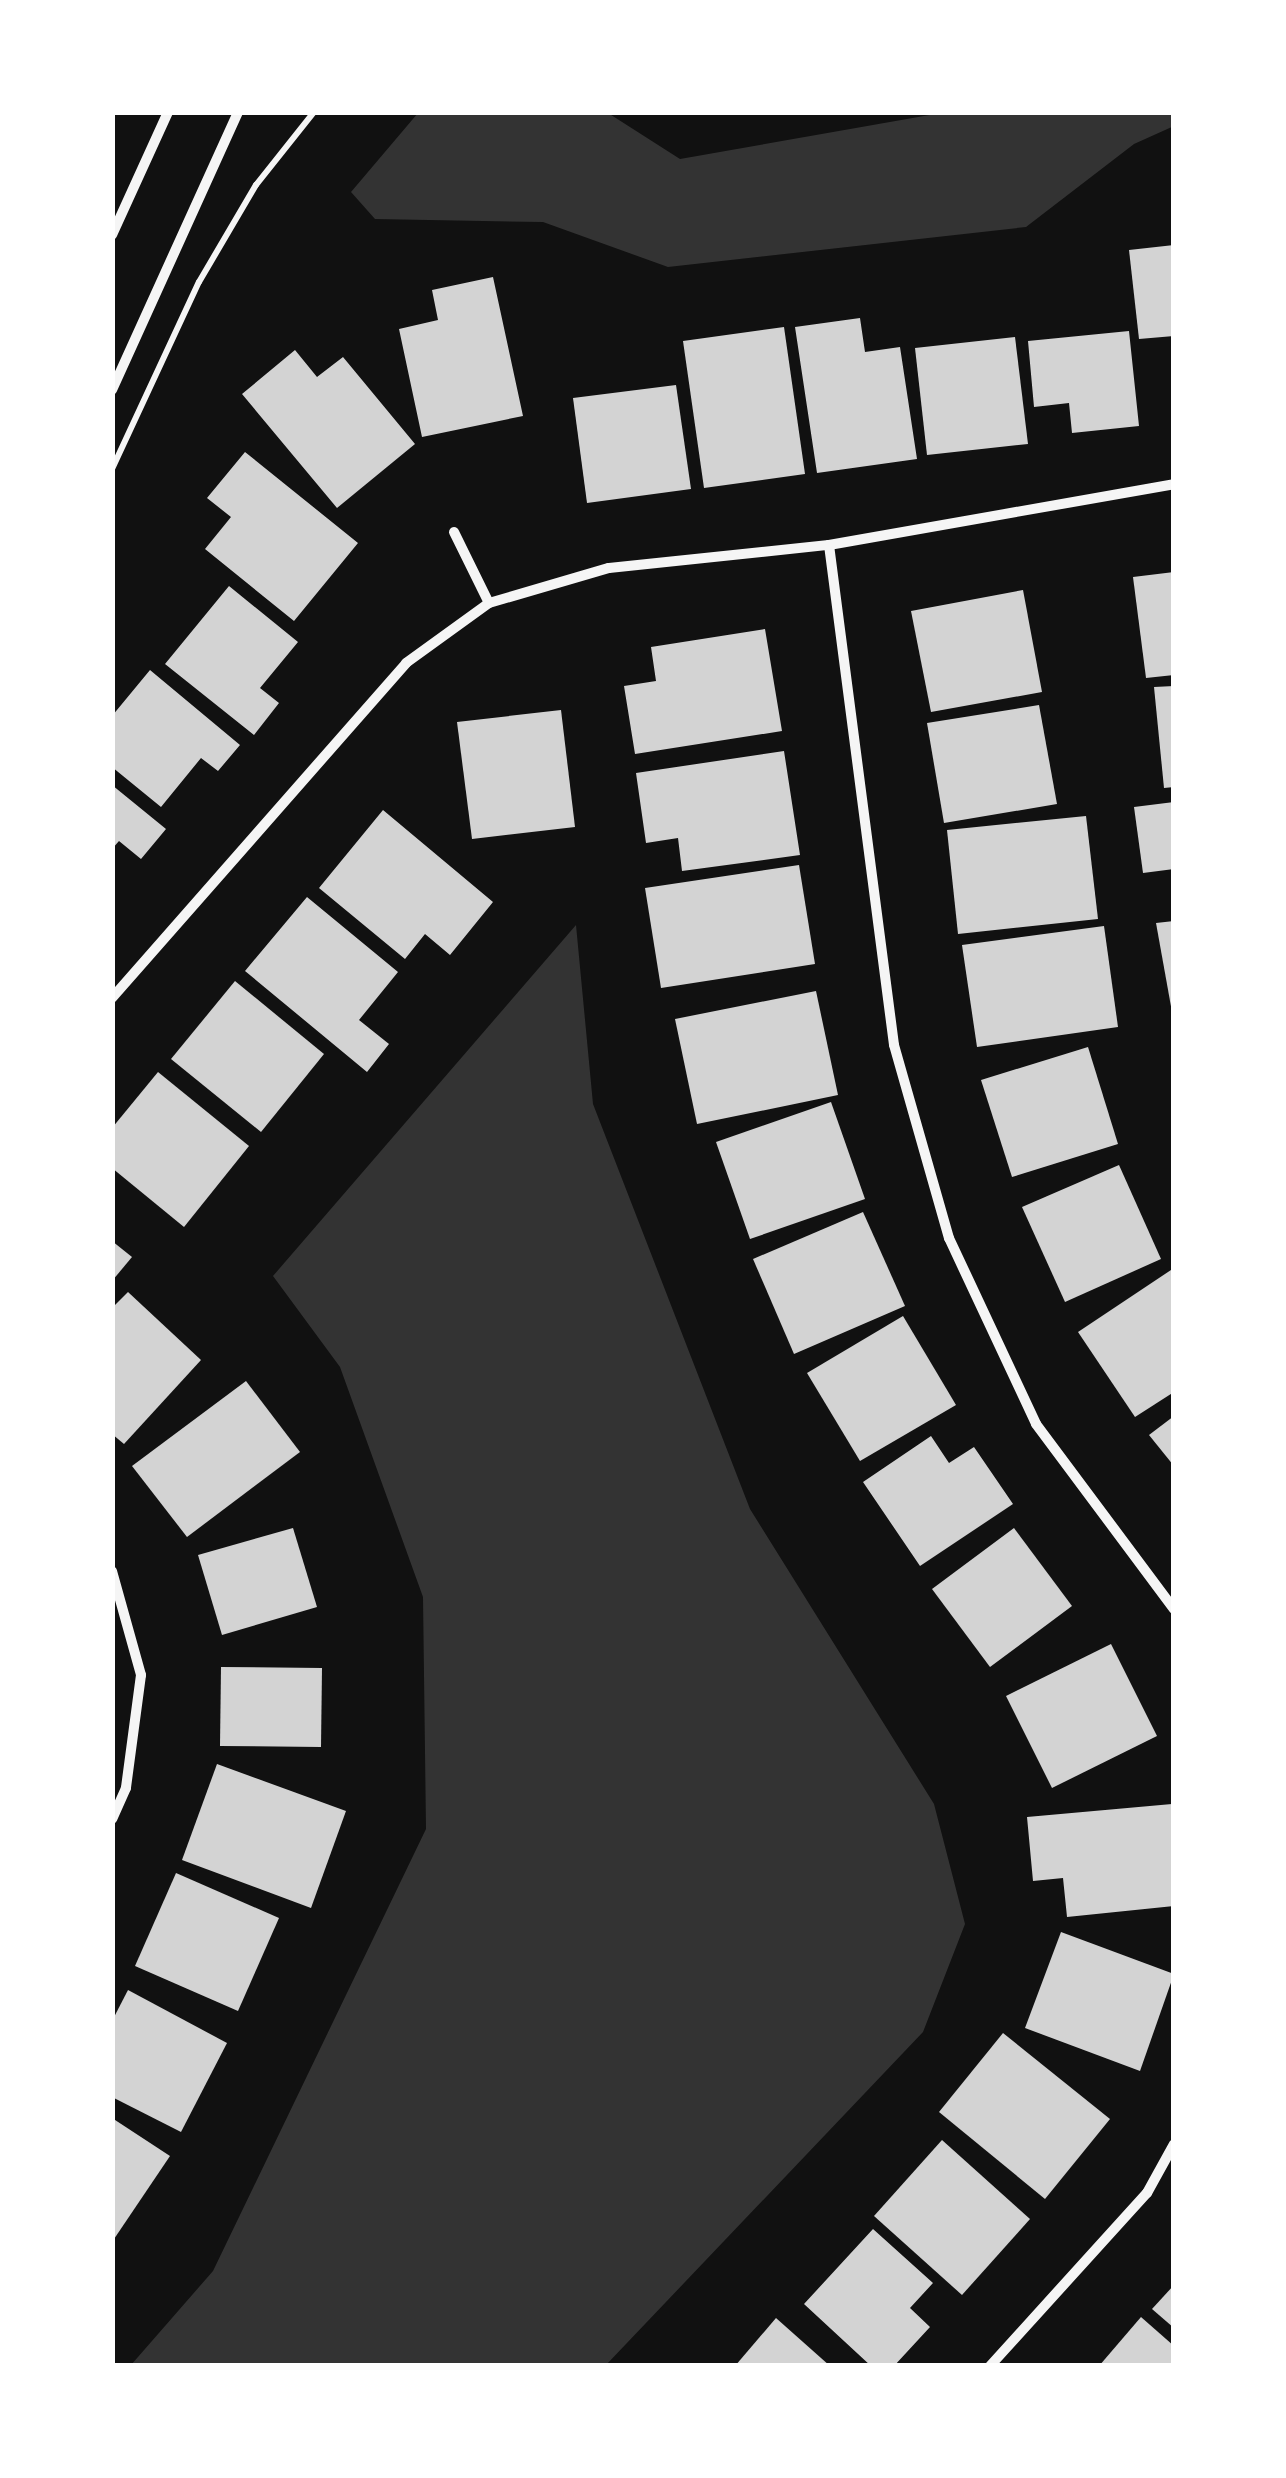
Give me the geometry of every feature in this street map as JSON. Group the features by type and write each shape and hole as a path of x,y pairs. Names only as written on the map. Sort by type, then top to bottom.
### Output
{"street":[{"path":"112,235 168,112"},
{"path":"112,390 239,114"},
{"path":"112,998 406,663 489,603 609,568 829,545 1174,484"},
{"path":"454,532 489,603"},
{"path":"829,545 894,1046 949,1238 1036,1424 1174,1610"},
{"path":"112,1571 142,1675 126,1788 112,1819"},
{"path":"990,2366 1147,2193 1174,2144"}],"path":[{"path":"112,469 199,282 256,184 314,112"}],"shaded area":[{"path":"418,113 608,113 680,159 941,113 1173,113 1174,126 1134,144 1026,227 668,267 543,222 375,219 351,192"},
{"path":"576,925 593,1104 750,1509 934,1804 965,1924 923,2032 606,2365 131,2365 213,2271 426,1829 423,1597 340,1367 273,1276"}],"building":[{"path":"1174,245 1174,336 1139,339 1129,250"},
{"path":"493,277 523,416 422,437 399,329 438,320 432,290"},
{"path":"860,318 865,352 900,347 917,459 817,473 795,327"},
{"path":"784,327 805,474 704,488 683,341"},
{"path":"1129,331 1139,426 1072,433 1069,403 1034,407 1028,341"},
{"path":"1015,337 1028,444 927,455 915,348"},
{"path":"295,350 317,377 343,357 415,444 337,508 242,394"},
{"path":"676,385 691,489 587,503 573,398"},
{"path":"245,452 358,543 294,621 205,549 231,517 207,498"},
{"path":"1174,572 1174,675 1146,678 1133,577"},
{"path":"229,586 298,642 260,688 279,703 254,735 165,664"},
{"path":"1023,590 1042,692 931,712 911,611"},
{"path":"765,629 782,731 635,754 624,686 656,681 651,647"},
{"path":"150,670 240,745 218,771 201,758 161,807 112,767 112,716"},
{"path":"1174,686 1174,787 1164,788 1154,687"},
{"path":"1039,705 1057,804 944,823 927,723"},
{"path":"561,710 575,827 472,839 457,722"},
{"path":"784,751 800,855 682,871 678,838 646,843 636,773"},
{"path":"112,785 166,829 141,859 119,841 112,849"},
{"path":"1174,802 1174,869 1143,873 1134,807"},
{"path":"383,810 493,902 450,955 425,934 405,959 319,888"},
{"path":"1086,816 1098,919 958,934 947,830"},
{"path":"799,865 815,964 661,988 645,888"},
{"path":"307,897 398,972 359,1020 389,1044 367,1072 245,971"},
{"path":"1174,921 1174,1012 1172,1012 1156,923"},
{"path":"1104,926 1118,1027 977,1047 962,945"},
{"path":"235,981 324,1054 261,1132 171,1059"},
{"path":"816,991 838,1095 697,1124 675,1019"},
{"path":"1088,1047 1118,1144 1012,1177 981,1080"},
{"path":"158,1072 249,1146 184,1227 112,1168 112,1128"},
{"path":"831,1102 865,1199 750,1239 716,1142"},
{"path":"1119,1165 1161,1259 1065,1302 1022,1207"},
{"path":"863,1212 905,1306 794,1354 753,1259"},
{"path":"112,1241 132,1257 112,1281"},
{"path":"1174,1268 1174,1392 1135,1417 1078,1332"},
{"path":"128,1292 201,1360 124,1444 112,1434 112,1308"},
{"path":"903,1316 956,1405 860,1461 807,1373"},
{"path":"246,1381 300,1452 187,1537 132,1466"},
{"path":"1174,1416 1174,1466 1149,1435"},
{"path":"931,1436 949,1463 974,1447 1013,1504 920,1566 863,1482"},
{"path":"293,1528 317,1607 222,1635 198,1555"},
{"path":"1014,1528 1072,1606 990,1667 932,1589"},
{"path":"1111,1644 1157,1736 1052,1788 1006,1696"},
{"path":"221,1667 322,1668 321,1747 220,1746"},
{"path":"217,1764 346,1811 311,1908 182,1860"},
{"path":"1172,1804 1174,1906 1067,1917 1063,1878 1033,1881 1027,1817"},
{"path":"176,1873 279,1918 238,2011 135,1966"},
{"path":"1061,1932 1174,1974 1140,2071 1025,2028"},
{"path":"128,1990 227,2043 181,2132 112,2097 112,2021"},
{"path":"1003,2033 1110,2119 1045,2199 939,2112"},
{"path":"112,2118 170,2156 112,2242"},
{"path":"942,2140 1030,2219 962,2295 874,2216"},
{"path":"873,2229 933,2283 910,2308 930,2327 894,2366 871,2366 804,2304"},
{"path":"1174,2285 1174,2328 1152,2309"},
{"path":"1141,2317 1174,2346 1174,2366 1099,2366"},
{"path":"776,2318 830,2366 735,2366"}]}
